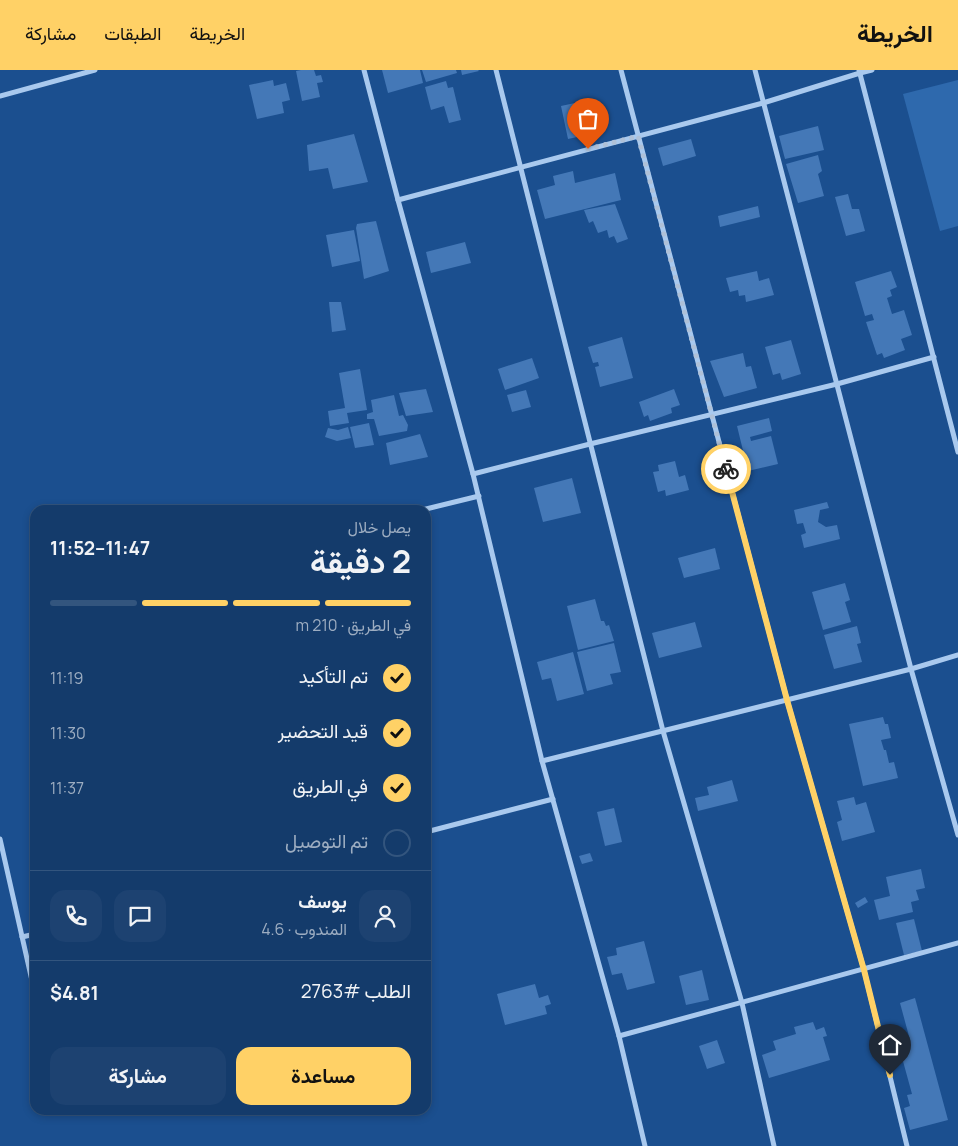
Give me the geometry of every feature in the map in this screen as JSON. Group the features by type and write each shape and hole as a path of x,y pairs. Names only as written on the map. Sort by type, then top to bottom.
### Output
{"street":[{"path":"0,96 95,70"},
{"path":"364,70 479,496 542,761 619,1036 645,1146"},
{"path":"496,70 663,731 742,1003 774,1146"},
{"path":"620,70 787,700 864,970 907,1146"},
{"path":"755,70 911,669 958,835"},
{"path":"398,200 763,103 860,71 872,70"},
{"path":"860,71 958,451"},
{"path":"473,474 837,384 934,358"},
{"path":"431,508 479,496"},
{"path":"542,761 911,669 958,655"},
{"path":"431,831 553,799"},
{"path":"0,839 30,972"},
{"path":"22,937 30,935"},
{"path":"619,1036 958,943"}],"shaded area":[{"path":"958,80 958,226 940,231 903,94"}],"building":[{"path":"314,70 316,76 321,75 323,82 317,83 320,97 302,101 296,71"},
{"path":"382,70 420,70 423,83 388,93"},
{"path":"422,70 456,70 457,73 426,82"},
{"path":"461,70 478,70 479,71 462,75"},
{"path":"273,80 274,86 286,83 290,100 282,102 284,113 257,119 249,85"},
{"path":"446,81 448,88 453,87 461,120 449,123 444,106 431,110 425,87"},
{"path":"593,99 600,132 568,139 561,106"},
{"path":"818,126 824,150 785,159 779,136"},
{"path":"354,134 368,182 333,189 328,168 309,171 307,145"},
{"path":"691,139 696,156 663,166 658,148"},
{"path":"818,155 822,171 818,174 824,196 798,203 786,164"},
{"path":"573,171 575,183 615,173 621,200 545,219 537,190 555,185 553,176"},
{"path":"848,194 852,209 859,209 865,231 846,236 835,197"},
{"path":"615,204 628,239 617,243 614,236 609,238 607,230 598,233 593,221 589,223 584,210"},
{"path":"758,206 760,217 720,227 718,216"},
{"path":"376,221 389,271 364,279 356,228 357,224"},
{"path":"354,230 360,261 332,267 326,235"},
{"path":"465,242 471,263 431,273 426,252"},
{"path":"757,271 759,281 769,278 774,295 746,302 745,295 739,296 738,290 730,292 726,278"},
{"path":"891,271 897,287 890,290 892,296 887,298 892,314 904,310 912,335 901,339 905,350 884,358 882,353 877,355 866,322 874,320 872,314 865,316 855,282"},
{"path":"329,302 341,302 346,330 332,332"},
{"path":"622,337 633,378 600,387 595,367 599,366 598,362 593,363 588,347"},
{"path":"791,340 801,374 782,380 780,373 773,375 765,347"},
{"path":"743,353 746,367 751,366 757,388 724,397 710,361"},
{"path":"532,358 539,378 505,390 498,369"},
{"path":"360,369 367,410 347,413 349,423 330,426 328,411 345,408 339,373"},
{"path":"426,389 433,412 406,416 399,393"},
{"path":"674,389 680,405 671,408 672,413 650,421 648,415 644,417 639,402"},
{"path":"526,390 531,407 512,412 507,395"},
{"path":"394,395 399,416 403,415 408,425 407,431 379,436 374,419 367,419 367,414 373,412 371,400"},
{"path":"769,418 772,431 750,437 751,441 771,436 778,464 748,471 737,426"},
{"path":"369,423 374,445 355,448 350,427"},
{"path":"348,427 351,438 337,441 325,437 328,428 338,430"},
{"path":"420,434 428,457 390,465 386,443"},
{"path":"675,461 679,477 685,475 689,490 666,496 665,490 658,492 653,472 659,471 658,465"},
{"path":"572,478 581,513 543,522 534,488"},
{"path":"827,502 829,508 820,510 818,522 826,527 837,525 840,539 804,548 801,535 806,533 803,523 797,524 794,510"},
{"path":"715,548 720,569 684,578 678,558"},
{"path":"845,583 850,600 845,602 851,622 823,630 812,592"},
{"path":"595,599 601,621 604,621 606,626 609,625 614,641 578,650 567,606"},
{"path":"695,622 702,647 659,658 652,633"},
{"path":"857,626 861,643 857,644 862,662 834,669 824,635"},
{"path":"614,643 621,672 610,674 613,684 587,691 577,652"},
{"path":"573,652 584,694 557,701 551,678 542,680 537,662"},
{"path":"883,717 885,724 888,724 891,738 881,740 889,763 894,762 898,778 863,786 849,724"},
{"path":"732,780 738,801 698,811 695,798 709,795 707,787"},
{"path":"854,797 856,805 866,802 875,832 842,841 837,822 842,820 837,801"},
{"path":"614,808 622,842 605,846 597,812"},
{"path":"590,853 593,861 582,864 579,856"},
{"path":"921,869 925,888 916,890 919,900 911,902 913,912 879,920 874,900 890,896 886,877"},
{"path":"865,897 868,902 858,908 855,903"},
{"path":"914,919 922,951 904,955 896,923"},
{"path":"644,941 655,983 627,990 622,973 612,975 607,957 617,955 616,948"},
{"path":"702,970 709,1000 686,1005 679,976"},
{"path":"535,984 539,998 548,995 551,1004 545,1006 547,1014 505,1025 497,994"},
{"path":"915,998 948,1120 910,1130 904,1108 910,1106 907,1095 912,1094 898,1043 910,1040 900,1003"},
{"path":"813,1022 816,1030 824,1027 827,1036 823,1037 830,1060 769,1078 762,1055 776,1050 773,1041 796,1034 794,1027"},
{"path":"717,1040 725,1063 707,1069 699,1046"}],"way so far":[{"path":"588,149 638,136 726,469"}],"route":[{"path":"726,469 787,700 864,970 890,1075"}]}
